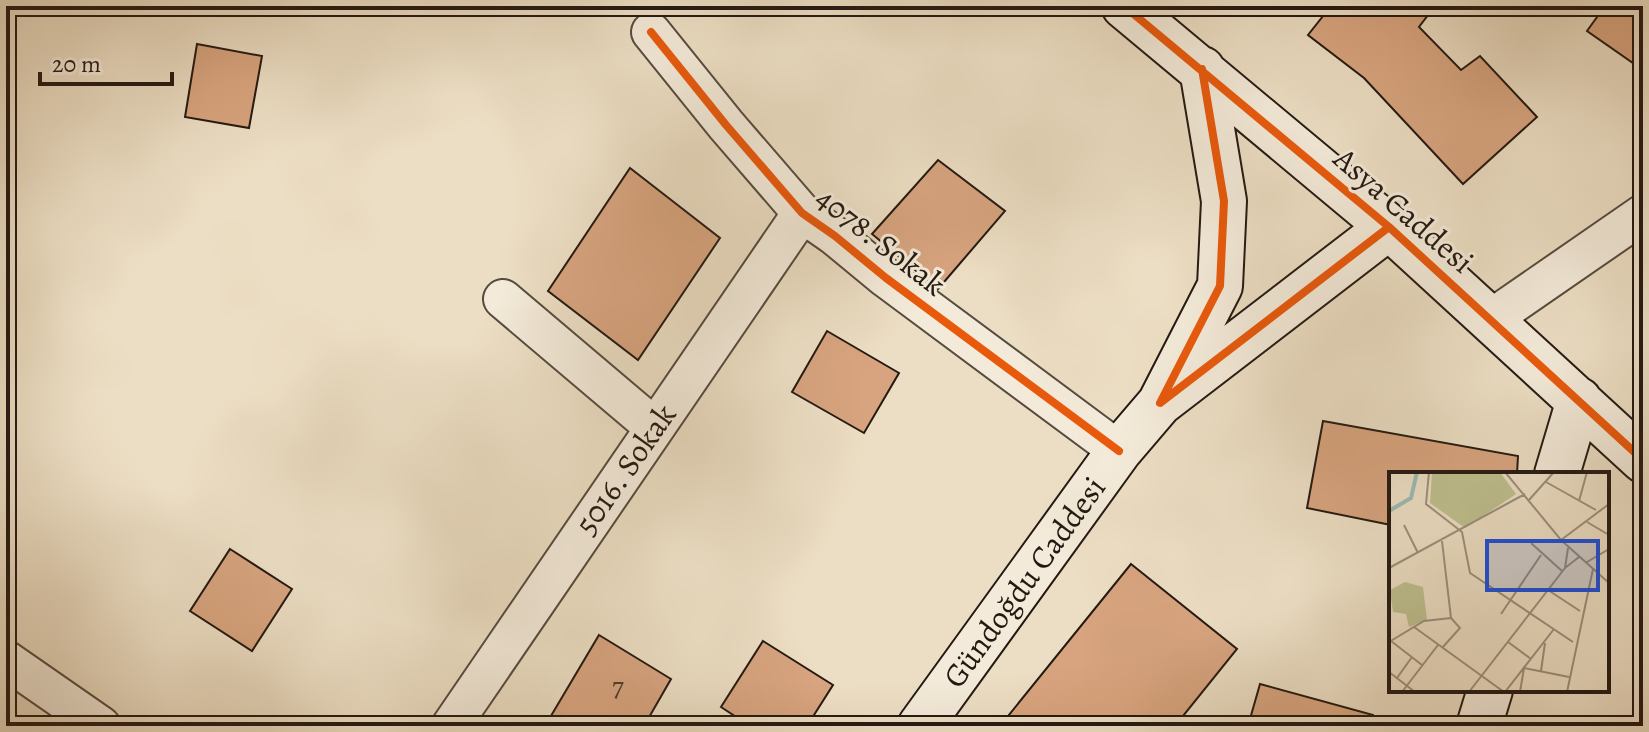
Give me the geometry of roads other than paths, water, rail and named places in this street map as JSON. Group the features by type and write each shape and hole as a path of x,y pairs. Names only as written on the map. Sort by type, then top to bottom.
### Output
{"street":[{"name":"Asya Caddesi","path":"1124,6 1389,227 1643,460"},
{"name":"4078. Sokak","path":"651,32 802,213 1119,451"},
{"path":"1160,403 1220,286 1224,201 1202,69"},
{"name":"5016. Sokak","path":"451,726 802,213"},
{"path":"1491,319 1643,214"},
{"path":"1160,403 1389,227"},
{"path":"503,299 654,427"},
{"path":"1558,472 1579,400"},
{"name":"Gündoğdu Caddesi","path":"920,726 1119,451 1160,403"},
{"path":"6,660 101,726"},
{"path":"1479,726 1489,692"}]}
